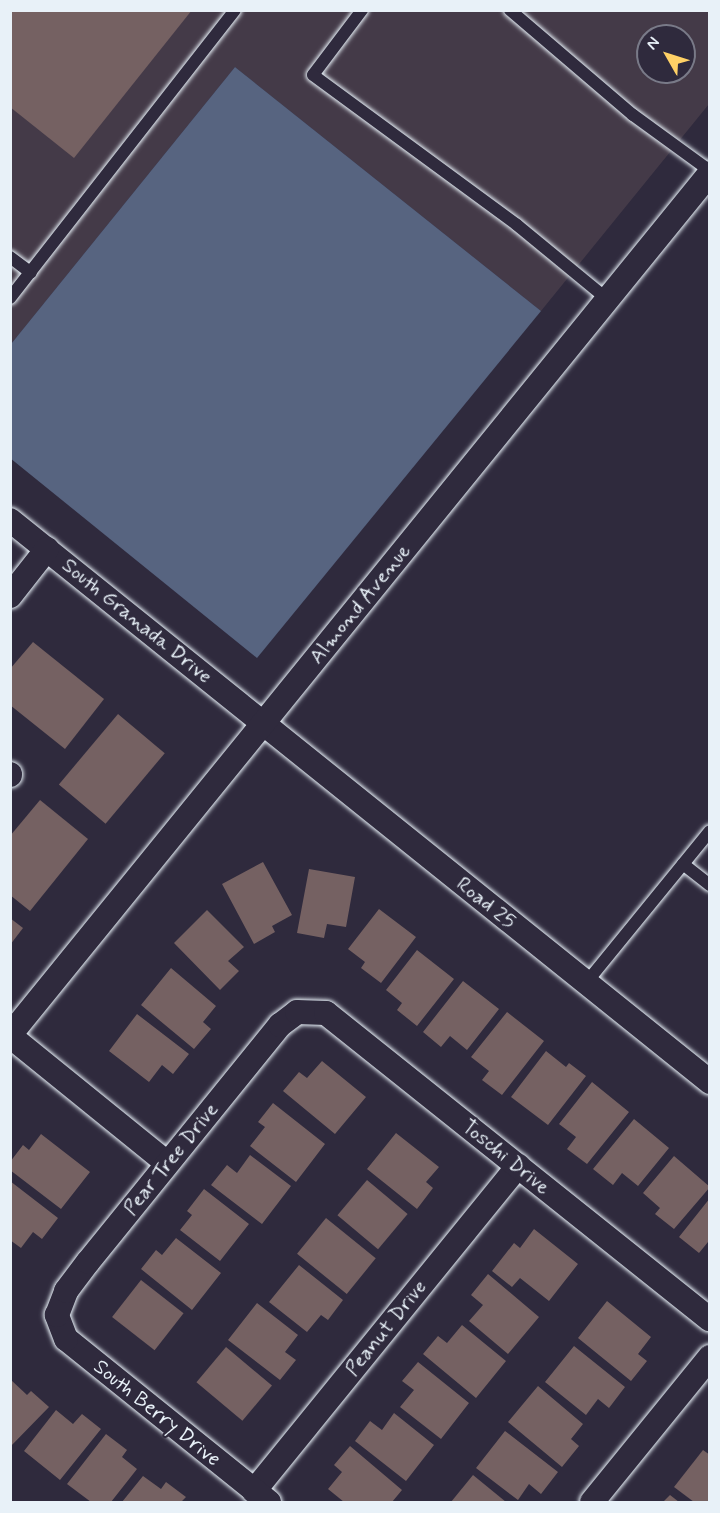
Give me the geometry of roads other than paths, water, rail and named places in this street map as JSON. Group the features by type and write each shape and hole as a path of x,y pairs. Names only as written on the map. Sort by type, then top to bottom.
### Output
{"street":[{"name":"Almond Avenue","path":"10,1036 710,172"},
{"name":"South Granada Drive","path":"10,520 263,723"},
{"path":"10,596 48,549"},
{"name":"Road 25","path":"263,723 710,1082"},
{"name":"Pear Tree Drive","path":"57,1315 66,1291 167,1163 280,1025 297,1012"},
{"name":"Toschi Drive","path":"297,1012 326,1013 710,1319"},
{"path":"10,1036 167,1163"},
{"name":"Peanut Drive","path":"261,1497 518,1166"},
{"name":"South Berry Drive","path":"57,1315 66,1339 261,1497"},
{"path":"592,1503 710,1357"}],"lane":[{"path":"10,298 235,10"},
{"path":"362,10 313,75 517,225 607,298"},
{"path":"510,10 633,115 710,172"},
{"path":"10,257 31,273"},
{"path":"586,983 710,831"},
{"path":"683,864 710,885"}],"water":[{"path":"235,67 541,311 257,658 10,458 11,344"}]}
